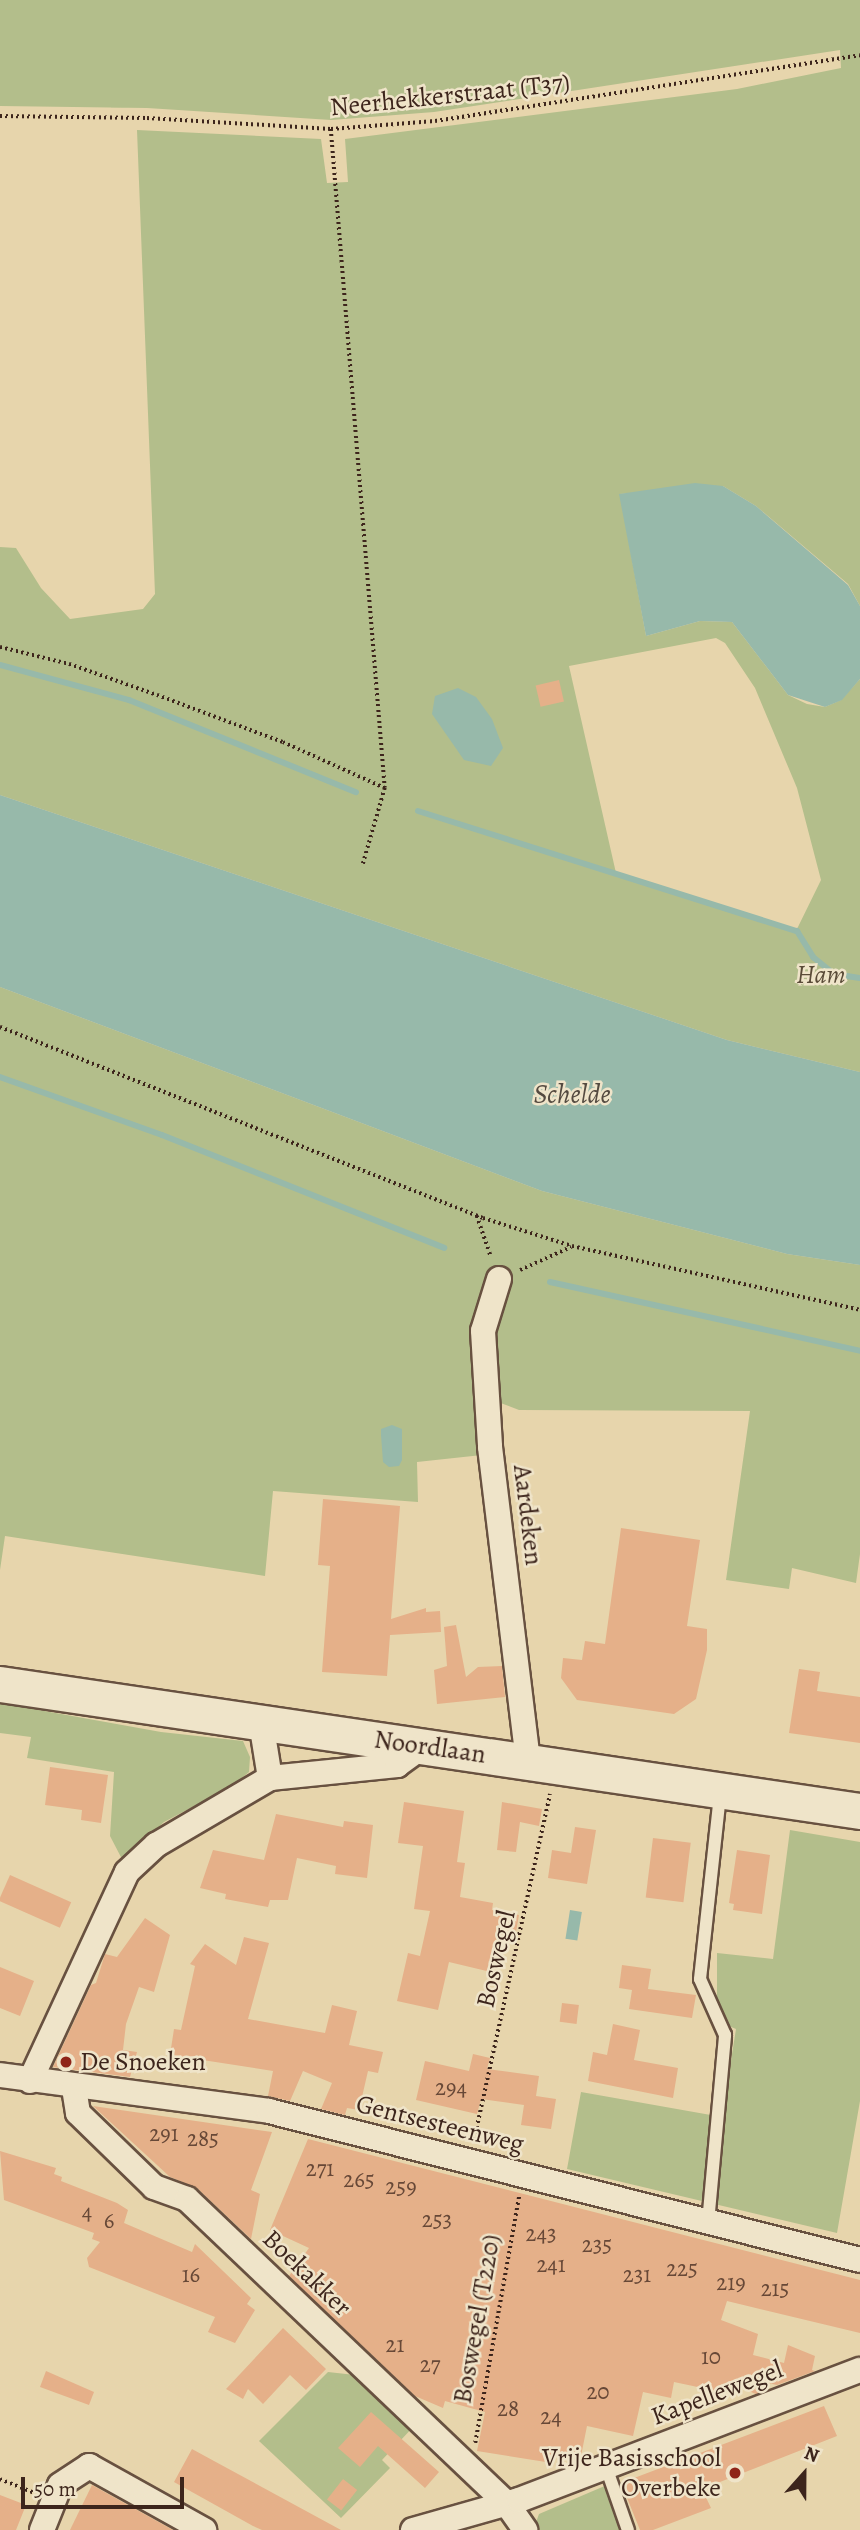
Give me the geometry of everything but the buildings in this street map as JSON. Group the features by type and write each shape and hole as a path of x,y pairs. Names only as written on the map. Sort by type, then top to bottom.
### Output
{"street":[{"name":"Aardeken","path":"499,1279 482,1331 490,1447 542,1763"},
{"name":"Noordlaan","path":"0,1684 860,1811"},
{"path":"261,1723 270,1778"},
{"path":"30,2081 127,1872 166,1838 270,1778 397,1765 423,1745"},
{"name":"Gentsesteenweg","path":"0,2075 74,2088 269,2111 860,2260"},
{"name":"Boekakker","path":"74,2088 78,2113 154,2187 187,2199 507,2504"},
{"name":"Kapellewegel","path":"413,2530 507,2504 860,2370"},
{"path":"43,2530 60,2485 89,2466 204,2530"},
{"path":"507,2504 525,2530"}],"lane":[{"path":"708,2223 725,2035 700,1979 720,1790"},
{"path":"606,2467 628,2530"}],"path":[{"name":"Neerhekkerstraat (T37)","path":"0,116 146,118 331,130 435,121 860,55"},
{"path":"331,130 385,788 363,864"},
{"path":"0,647 69,664 157,695 283,742 385,788"},
{"path":"0,1027 477,1216 572,1246 860,1310"},
{"path":"477,1216 499,1279 572,1246"},
{"name":"Boswegel","path":"469,2161 542,1763"},
{"name":"Boswegel (T220)","path":"470,2469 523,2176"},
{"path":"0,2479 54,2500"}],"green space":[{"name":"Ham","path":"0,0 860,0 860,606 848,584 756,506 723,486 620,494 646,636 700,621 732,622 788,695 807,704 825,707 841,700 860,679 860,1072 727,1040 0,795 0,547 16,548 41,588 70,619 143,609 155,594 137,130 321,139 327,183 348,182 345,139 737,89 841,68 840,50 434,112 331,120 147,108 0,106","holes":["716,638 725,643 755,688 797,788 821,880 796,931 616,873 569,666"]},
{"path":"0,987 542,1191 787,1254 860,1265 860,1554 856,1583 792,1568 789,1589 726,1580 750,1411 519,1410 498,1402 482,1455 417,1462 418,1502 273,1491 265,1576 5,1536 0,1570"},
{"path":"0,1703 161,1732 243,1741 250,1757 249,1772 232,1786 164,1822 123,1861 110,1836 114,1772 27,1758 31,1737 0,1733"},
{"path":"790,1830 860,1842 860,2101 837,2233 567,2169 581,2092 722,2117 736,2029 717,2021 717,1953 773,1959"},
{"path":"328,2372 364,2376 416,2424 382,2460 390,2468 341,2518 259,2441"},
{"path":"607,2485 624,2530 540,2530 535,2525 539,2514"}],"water":[{"path":"695,483 723,486 756,506 848,585 860,606 860,679 842,700 825,707 788,695 732,622 700,621 646,636 619,494"},
{"path":"458,688 476,697 492,719 503,748 491,766 464,760 432,714 435,696"},
{"name":"Schelde","path":"0,795 727,1040 860,1072 860,1265 787,1254 542,1191 0,987"},
{"path":"392,1425 402,1429 402,1460 399,1466 389,1467 383,1462 381,1429"},
{"path":"570,1910 582,1912 577,1941 565,1939"}],"waterway":[{"path":"0,665 129,700 356,792"},
{"path":"418,811 797,931 813,957 834,974 860,978"},
{"path":"0,1077 162,1135 444,1248"},
{"path":"550,1282 860,1351"}],"place":[{"name":"De Snoeken","path":"66,2062"},
{"name":"Vrije Basisschool Overbeke","path":"735,2473"}]}
